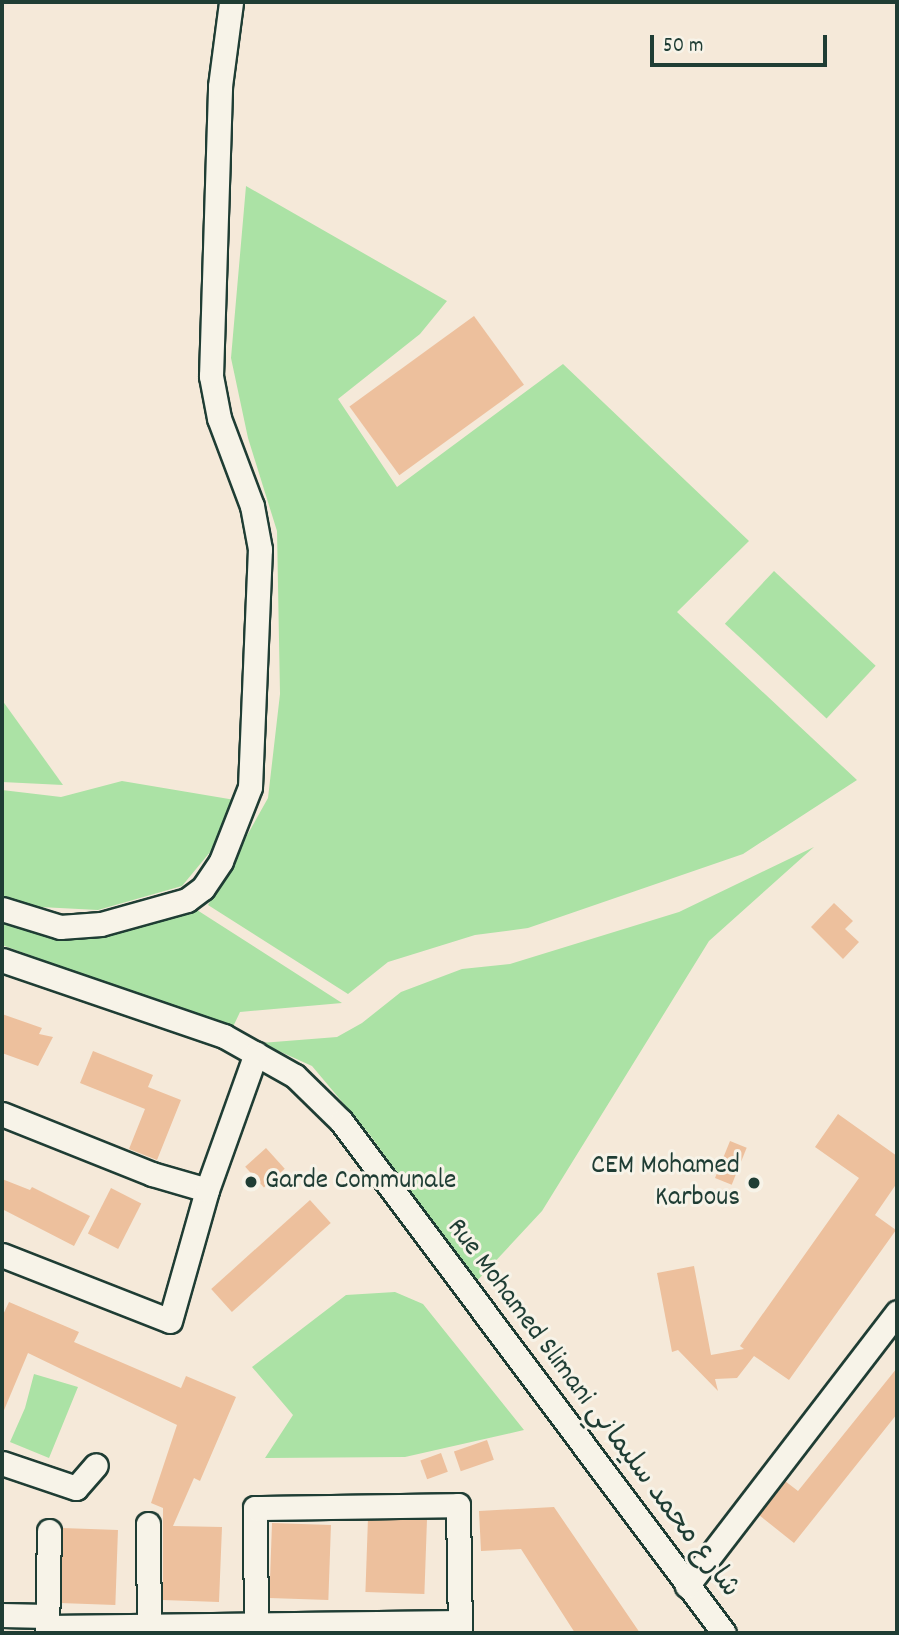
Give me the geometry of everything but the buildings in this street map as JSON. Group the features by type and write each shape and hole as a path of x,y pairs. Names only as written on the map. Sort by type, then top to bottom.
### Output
{"street":[{"path":"2,909 60,927 101,923 187,900 213,876 248,794 255,745 260,549 252,506 219,418 211,376 220,86 230,2"},
{"name":"Rue Mohamed Slimani شارع محمد سليماني","path":"2,960 223,1037 295,1076 341,1121 724,1633"},
{"path":"3,1259 170,1321 207,1190 256,1054"},
{"path":"2,1114 152,1174 207,1190"},
{"path":"687,1586 897,1312"},
{"path":"2,1463 76,1489 96,1465"},
{"path":"2,1615 47,1626 149,1630 460,1628 458,1505 256,1508 256,1629"},
{"path":"148,1524 149,1630"},
{"path":"47,1626 49,1531"}],"green space":[{"path":"246,186 447,301 420,334 338,399 397,487 563,364 749,541 677,612 857,780 743,854 528,928 475,935 388,962 348,994 208,905 268,798 280,694 277,531 248,438 231,358"},
{"path":"774,571 876,666 827,718 725,624"},
{"path":"2,700 63,785 2,782"},
{"path":"122,781 235,800 225,834 182,886 98,910 21,906 2,896 2,790 61,797"},
{"path":"814,847 709,941 542,1211 475,1283 370,1135 312,1066 261,1043 337,1037 362,1023 401,992 462,969 510,964 679,912"},
{"path":"197,910 342,1003 240,1012 232,1029 2,945 2,915 51,938 154,924"},
{"path":"395,1292 423,1304 524,1430 405,1457 265,1458 293,1415 252,1367 346,1295"},
{"path":"34,1374 78,1387 49,1458 10,1442 25,1408"}],"place":[{"name":"Garde Communale","path":"251,1182"},
{"name":"CEM Mohamed Karbous","path":"754,1183"}]}
